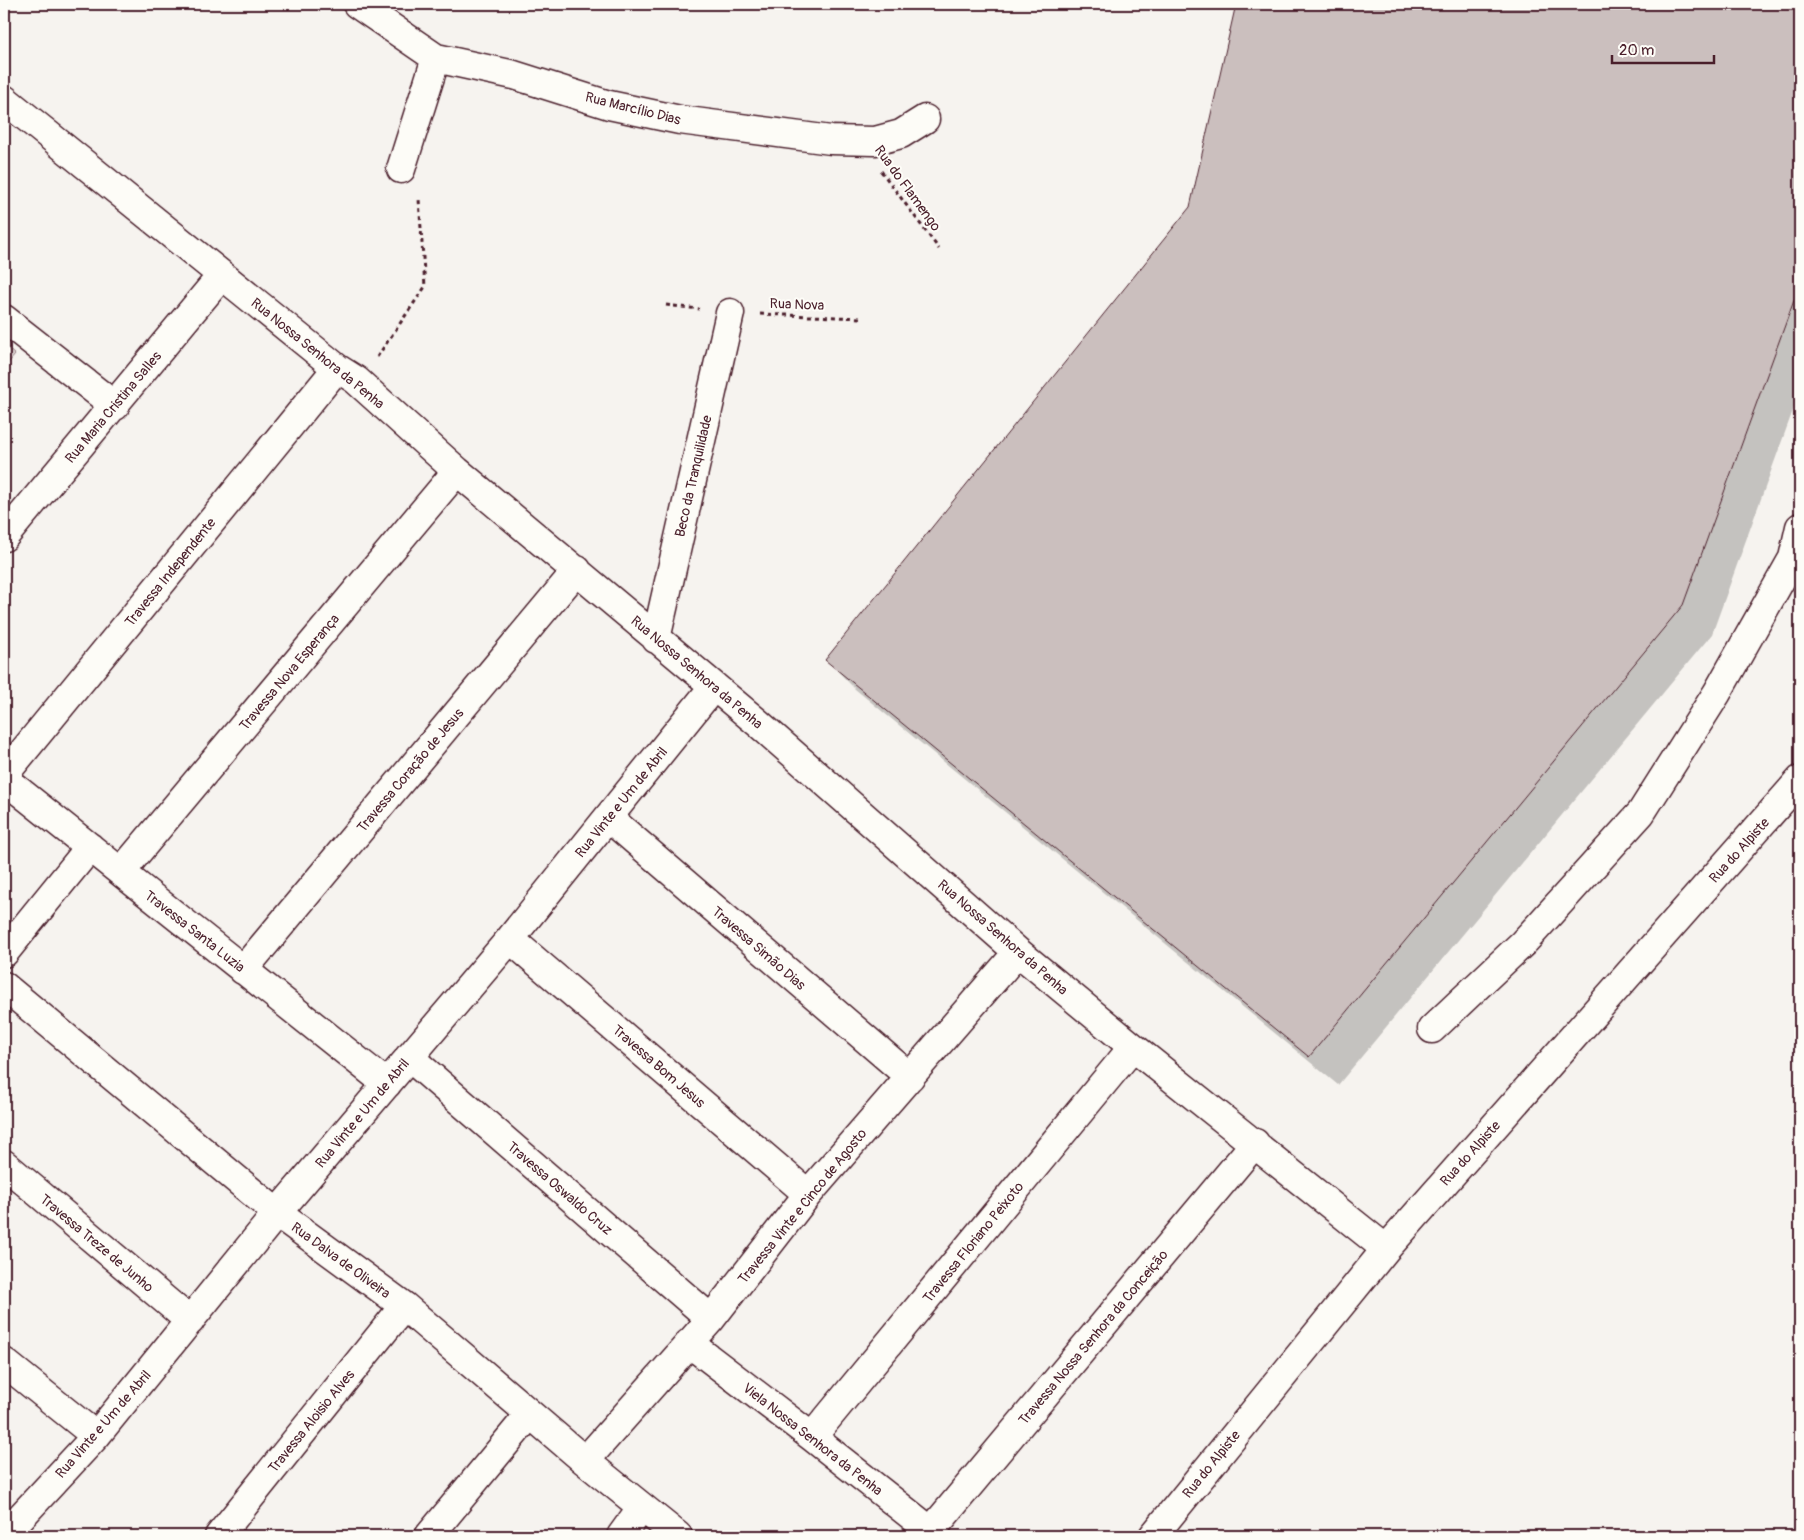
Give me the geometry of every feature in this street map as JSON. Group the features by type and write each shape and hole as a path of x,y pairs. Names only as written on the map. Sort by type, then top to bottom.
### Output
{"street":[{"name":"Rua Marcílio Dias","path":"357,4 436,58 514,75 609,105 680,120 754,131 875,141 901,134 925,119"},
{"path":"401,169 436,58"},
{"name":"Rua Nossa Senhora da Penha","path":"4,100 347,374 457,471 714,686 1018,952 1133,1047 1256,1143 1386,1249"},
{"name":"Rua Maria Cristina Salles","path":"4,537 115,406 222,275"},
{"name":"Beco da Tranquilidade","path":"656,639 730,313"},
{"path":"4,319 115,406"},
{"name":"Travessa Independente","path":"4,775 347,374"},
{"name":"Travessa Nova Esperança","path":"121,872 457,471"},
{"path":"1432,1029 1523,943 1641,813 1716,693 1794,558 1800,527"},
{"name":"Travessa Coração de Jesus","path":"243,970 577,570"},
{"name":"Rua Vinte e Um de Abril","path":"4,1535 96,1436 277,1213 510,939 714,686"},
{"name":"Travessa Santa Luzia","path":"4,779 387,1084"},
{"name":"Rua do Alpiste","path":"1153,1536 1386,1249 1800,780"},
{"name":"Travessa Simão Dias","path":"609,818 910,1077"},
{"path":"4,954 90,848"},
{"name":"Travessa Bom Jesus","path":"510,939 808,1194"},
{"name":"Travessa Vinte e Cinco de Agosto","path":"585,1461 712,1319 808,1194 1018,952"},
{"name":"Rua Dalva de Oliveira","path":"4,986 277,1213 404,1306 585,1461 678,1536"},
{"name":"Travessa Floriano Peixoto","path":"812,1437 1133,1047"},
{"name":"Travessa Oswaldo Cruz","path":"409,1057 712,1319"},
{"name":"Travessa Nossa Senhora da Conceição","path":"934,1534 1256,1143"},
{"name":"Travessa Treze de Junho","path":"4,1164 190,1321"},
{"name":"Travessa Aloisio Alves","path":"219,1536 404,1306"},
{"name":"Viela Nossa Senhora da Penha","path":"689,1343 934,1534"},
{"path":"4,1362 96,1436"},
{"path":"429,1536 530,1414"},
{"path":"621,1536 642,1508"}],"path":[{"name":"Rua do Flamengo","path":"859,140 939,249"},
{"path":"347,374 385,348 425,287 419,198 403,188 401,169"},
{"name":"Rua Nova","path":"730,313 862,318"}],"shaded area":[{"path":"4,345 15,355 4,368"}],"building":[{"path":"1236,4 1800,4 1800,284 1683,605 1309,1057 825,660 1190,207"}]}
